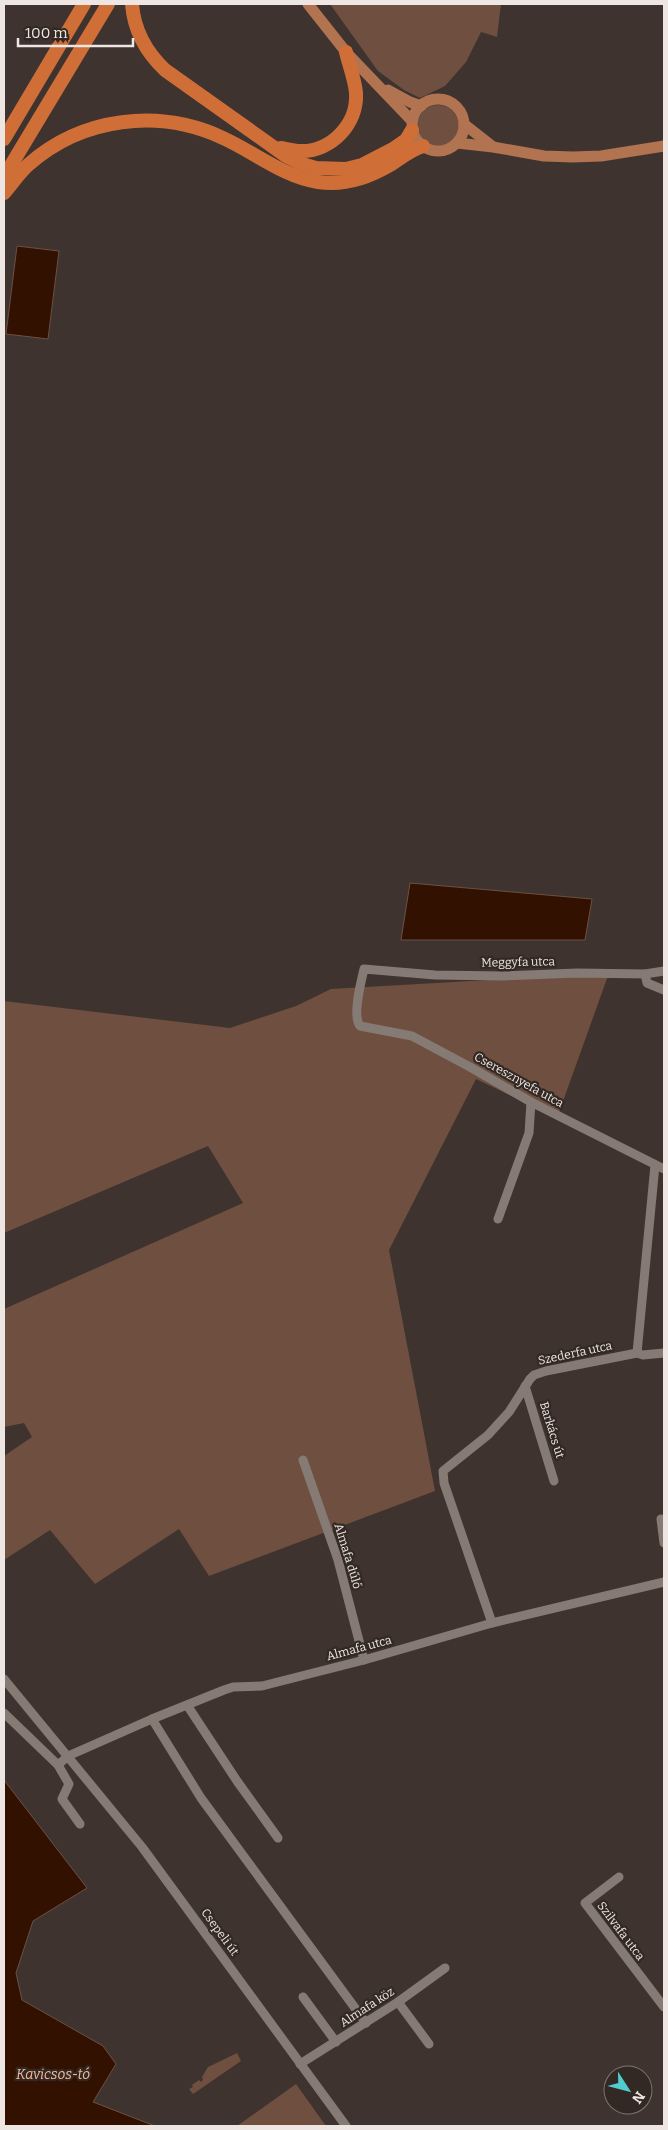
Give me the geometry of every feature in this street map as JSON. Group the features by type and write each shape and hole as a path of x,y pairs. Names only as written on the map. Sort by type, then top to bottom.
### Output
{"highway":[{"path":"4,139 84,4"},
{"path":"4,177 108,4"},
{"path":"132,4 140,40 155,61 192,91 302,164 330,170 362,165 393,150 406,140 412,125"},
{"path":"271,145 300,152 324,146 340,135 348,125 356,104 356,93 346,52"},
{"path":"4,193 28,165 65,139 86,130 128,121 160,120 200,128 224,138 300,178 318,182 356,181 374,174 408,152 423,146"}],"main road":[{"path":"308,4 346,52 380,85 412,125 416,139 423,146 432,150 441,151 457,143 544,156 572,157 601,156 664,146"},
{"path":"380,85 421,106"},
{"path":"412,125 416,112 421,106 436,99 452,103 458,109 464,124 493,147"},
{"path":"457,143 462,134 464,124"}],"street":[{"name":"Meggyfa utca","path":"358,1023 357,1012 364,969 435,975 645,974 664,971"},
{"path":"645,974 647,984 664,990"},
{"name":"Cseresznyefa utca","path":"358,1023 365,1027 412,1036 532,1102 664,1169"},
{"path":"498,1219 529,1133 532,1102"},
{"path":"637,1353 655,1165"},
{"name":"Szederfa utca","path":"492,1624 444,1483 443,1471 500,1424 534,1375 546,1370 637,1353 643,1355 664,1353"},
{"name":"Barkács út","path":"525,1386 554,1481"},
{"name":"Almafa dűlő","path":"303,1460 338,1560 364,1660"},
{"path":"661,1519 664,1543"},
{"name":"Almafa utca","path":"58,1765 68,1756 152,1719 233,1687 262,1686 492,1624 664,1582"},
{"name":"Csepeli út","path":"4,1679 142,1846 346,2126"},
{"path":"187,1705 237,1781 278,1838"},
{"path":"4,1714 58,1765 70,1784 62,1798 80,1824"},
{"path":"152,1719 201,1798 366,2023"},
{"name":"Szilvafa utca","path":"619,1877 585,1903 664,2007"},
{"name":"Almafa köz","path":"300,2064 398,2002 445,1968"},
{"path":"303,1998 336,2042"},
{"path":"398,2002 429,2044"}],"shaded area":[{"path":"330,4 501,4 497,37 481,32 466,62 445,86 420,98 404,90 378,71"},
{"path":"438,105 453,111 459,126 453,141 438,147 423,141 417,126 423,111"},
{"path":"609,973 557,1118 476,1079 389,1250 435,1491 209,1576 179,1529 95,1584 50,1530 4,1560 4,1456 32,1437 24,1423 4,1427 4,1309 243,1203 208,1146 4,1233 4,1001 230,1028 296,1006 331,989"},
{"path":"237,2053 241,2061 193,2094 189,2089 199,2080 201,2082 203,2080 202,2077 208,2067"},
{"path":"296,2084 326,2126 237,2126"}],"water":[{"path":"17,246 59,251 48,339 6,334"},
{"path":"410,883 592,899 585,940 401,940"},
{"name":"Kavicsos-tó","path":"4,1780 87,1888 33,1921 16,1973 22,2000 103,2046 116,2064 93,2102 155,2126 4,2126"}]}
